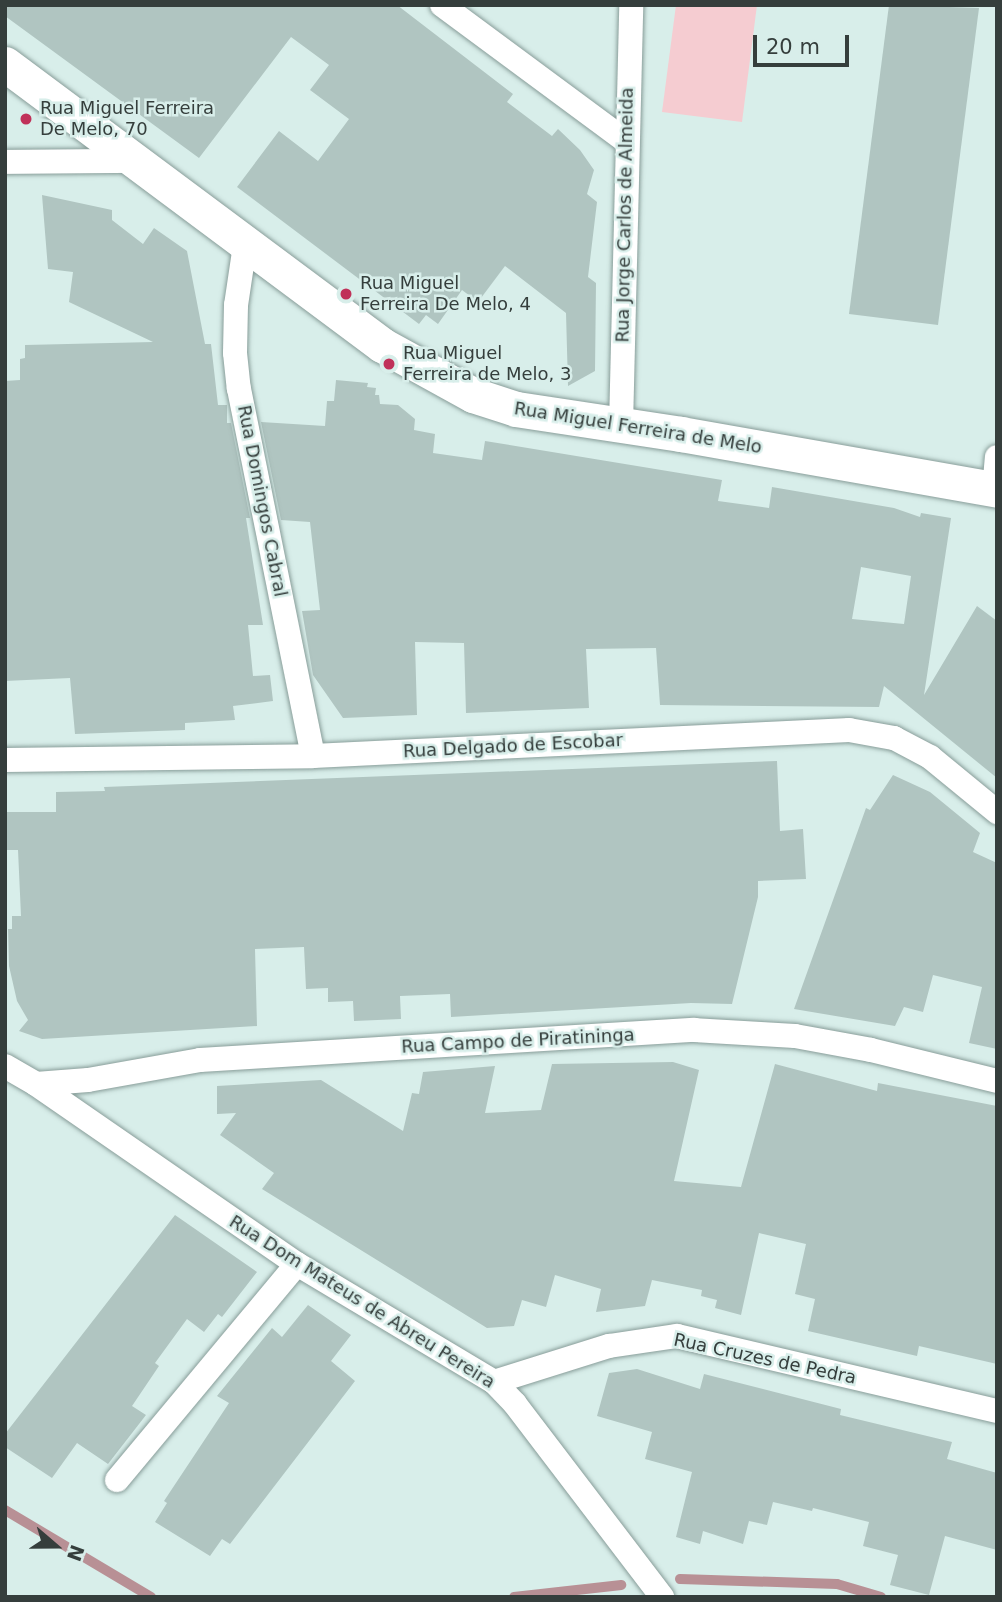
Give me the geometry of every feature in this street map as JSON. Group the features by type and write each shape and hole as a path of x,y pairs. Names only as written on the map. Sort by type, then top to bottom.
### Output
{"main road":[{"name":"Rua Miguel Ferreira de Melo","path":"5,64 382,345 473,395 516,409 621,426 996,479"}],"street":[{"path":"442,5 626,141"},
{"name":"Rua Jorge Carlos de Almeida","path":"621,426 631,5"},
{"path":"5,162 132,161"},
{"name":"Rua Domingos Cabral","path":"245,245 236,305 235,353 239,389 313,756"},
{"name":"Rua Delgado de Escobar","path":"5,760 313,756 849,730 894,738 930,758 997,811"},
{"name":"Rua Campo de Piratininga","path":"36,1084 88,1080 200,1060 694,1030 795,1036 871,1050 997,1081"},
{"name":"Rua Dom Mateus de Abreu Pereira","path":"5,1066 36,1084 297,1264 494,1382 515,1404 662,1597"},
{"path":"117,1480 297,1264"},
{"name":"Rua Cruzes de Pedra","path":"494,1382 609,1346 677,1336 997,1411"}],"shaded area":[{"path":"676,5 757,5 742,122 662,112"}],"building":[{"path":"5,5 397,5 513,94 507,102 552,136 558,129 580,150 594,170 587,194 597,202 588,277 596,283 595,371 568,386 566,313 505,266 478,302 462,290 438,324 426,315 419,324 237,187 279,131 318,161 349,119 310,90 329,65 291,37 199,158 5,16"},
{"path":"889,5 979,8 938,325 849,314"},
{"path":"42,195 112,210 112,220 143,244 154,228 187,251 205,344 211,344 218,405 227,405 227,423 231,423 250,518 246,518 263,625 248,625 253,676 270,675 273,701 233,706 235,720 185,723 185,730 75,734 70,678 5,681 5,381 20,380 20,359 25,358 25,345 153,342 69,302 73,272 48,269"},
{"path":"336,380 368,383 367,387 376,388 375,395 379,395 380,404 398,405 415,419 414,430 435,434 433,453 482,460 485,441 722,480 718,501 769,508 772,487 894,508 920,517 921,513 951,518 924,695 977,606 997,621 997,778 884,686 879,707 660,705 656,648 586,649 589,708 466,713 464,643 415,642 417,715 343,718 313,675 302,611 320,610 310,522 281,520 261,422 325,426 327,401 334,401","holes":["861,567 911,576 904,624 852,619"]},
{"path":"777,761 780,831 803,829 806,879 758,881 758,897 732,1004 691,1003 451,1017 450,994 400,996 401,1019 354,1021 353,1001 328,1002 328,988 306,989 304,947 255,949 257,1026 42,1039 19,1031 28,1020 17,1001 9,966 8,929 12,929 12,916 21,916 18,850 6,850 7,812 56,812 56,792 105,791 104,787"},
{"path":"893,775 930,792 980,833 973,852 997,863 997,1049 969,1043 982,987 933,975 923,1012 904,1007 895,1026 794,1009 866,808 870,810"},
{"path":"673,1062 699,1070 674,1181 741,1187 775,1064 877,1091 878,1083 997,1106 997,1364 919,1346 917,1356 808,1331 815,1299 795,1294 806,1244 759,1233 741,1315 715,1308 717,1300 701,1296 702,1290 652,1280 645,1306 596,1312 601,1289 555,1275 546,1307 522,1300 514,1326 487,1328 262,1189 274,1173 220,1135 236,1113 217,1114 217,1086 321,1080 403,1131 412,1093 419,1094 423,1072 495,1066 485,1113 541,1110 552,1064"},
{"path":"175,1215 257,1272 222,1317 218,1314 204,1332 187,1319 155,1363 159,1366 132,1406 146,1415 108,1464 77,1443 52,1478 5,1447 5,1434"},
{"path":"308,1305 351,1335 331,1361 355,1381 230,1544 222,1539 210,1556 155,1522 167,1503 164,1501 229,1403 217,1396 272,1328 282,1337"},
{"path":"637,1369 700,1389 704,1374 841,1409 840,1415 952,1442 947,1459 997,1473 997,1550 945,1536 929,1595 890,1585 898,1555 863,1546 869,1522 813,1508 812,1511 773,1502 767,1525 749,1521 743,1544 703,1531 700,1544 676,1537 692,1472 645,1459 652,1432 597,1416 609,1373"}],"waterway":[{"path":"5,1510 151,1597"},
{"path":"680,1579 837,1584 881,1597"},
{"path":"514,1597 621,1585"}],"place":[{"name":"Rua Miguel Ferreira De Melo, 70","path":"26,119"},
{"name":"Rua Miguel Ferreira De Melo, 4","path":"346,294"},
{"name":"Rua Miguel Ferreira de Melo, 3","path":"389,364"}]}
